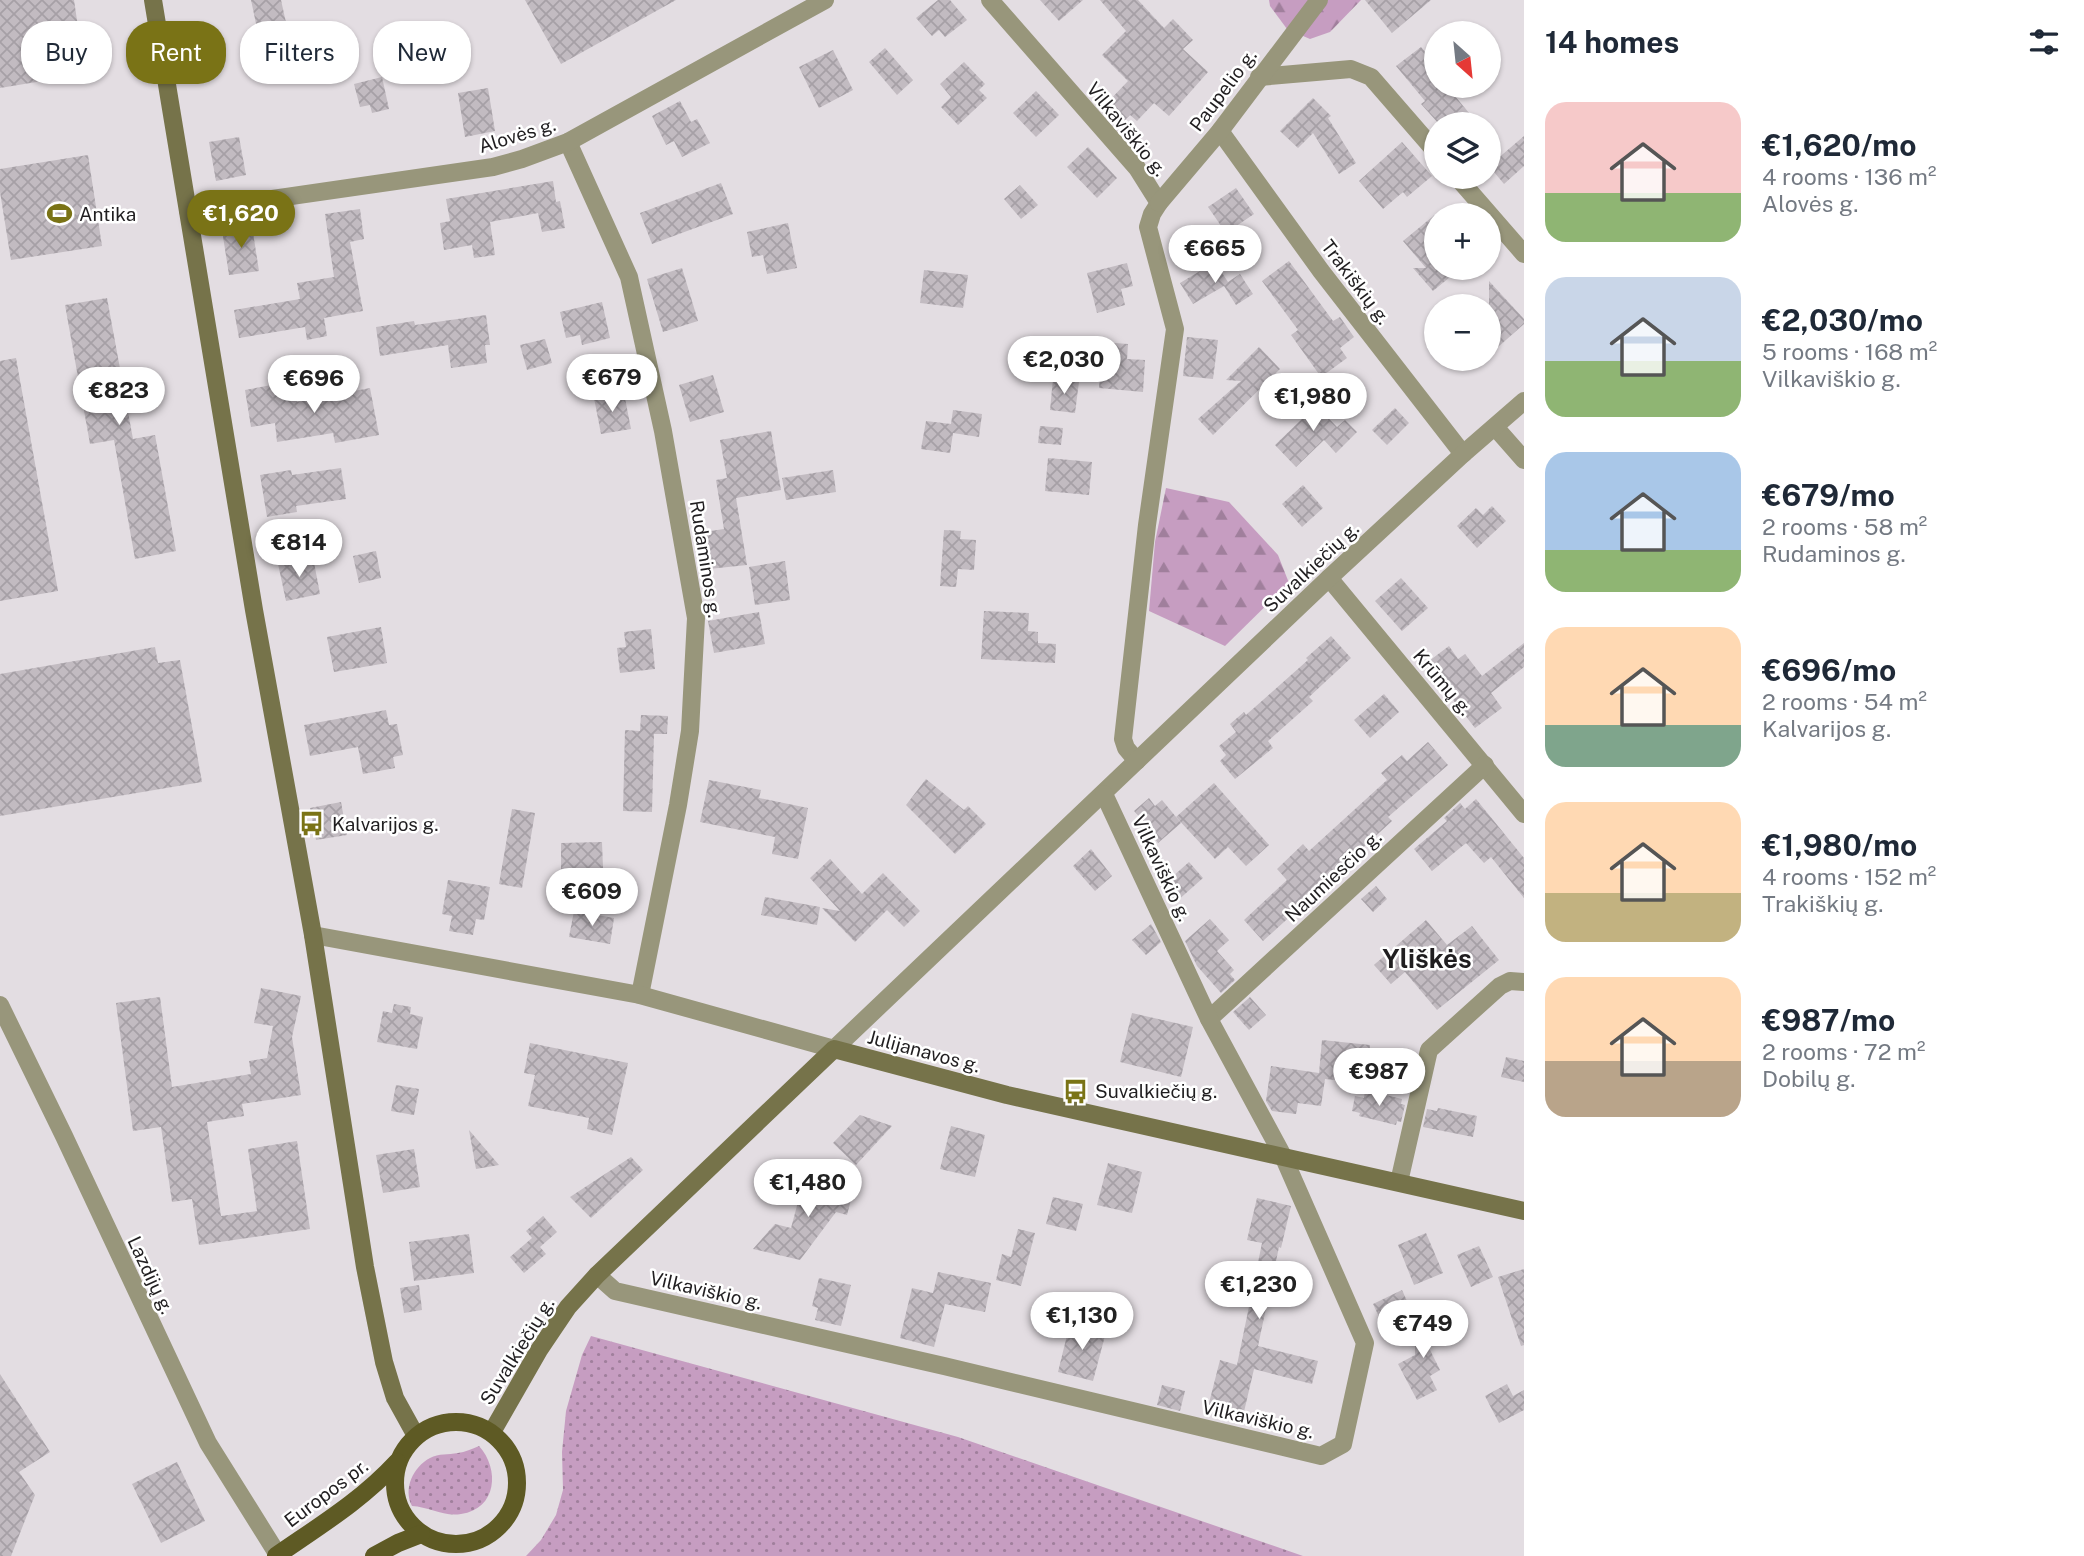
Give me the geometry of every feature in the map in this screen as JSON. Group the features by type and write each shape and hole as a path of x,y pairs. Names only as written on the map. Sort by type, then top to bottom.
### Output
{"main road":[{"path":"153,0 268,694 313,934 365,1268 384,1362 395,1398 416,1436 433,1426 453,1422 473,1424 502,1441 510,1452 517,1475 516,1498 506,1520 489,1536 467,1544 443,1544 421,1534 374,1556"},
{"name":"Julijanavos g.","path":"834,1049 1007,1095 1524,1211"},
{"name":"Suvalkiečių g.","path":"492,1433 546,1339 568,1307 597,1275 834,1049"},
{"name":"Europos pr.","path":"277,1555 352,1504 376,1484 416,1436"},
{"name":"Europos pr.","path":"399,1459 394,1480 397,1501 406,1520 421,1534"}],"street":[{"name":"Alovės g.","path":"188,211 493,167 522,159 568,142 825,0"},
{"name":"Vilkaviškio g.","path":"990,0 1137,168 1159,203 1148,227 1175,329 1147,526 1123,739 1126,748 1137,761"},
{"name":"Paupelio g.","path":"1159,203 1220,131 1319,0"},
{"path":"1259,77 1351,69 1371,77 1424,138"},
{"name":"Trakiškių g.","path":"1220,131 1321,271 1463,454"},
{"name":"Rudaminos g.","path":"568,142 629,277 663,431 696,618 690,731 640,995"},
{"path":"1467,189 1524,254"},
{"name":"Suvalkiečių g.","path":"834,1049 1329,578 1524,401"},
{"path":"1495,428 1524,460"},
{"name":"Krūmų g.","path":"1329,578 1524,814"},
{"name":"Naumiesčio g.","path":"1209,1019 1485,765"},
{"name":"Vilkaviškio g.","path":"597,1275 615,1291 1321,1456 1343,1444 1365,1343 1283,1156 1209,1019 1104,794"},
{"name":"Julijanavos g.","path":"313,934 640,995 834,1049"},
{"path":"1399,1182 1429,1050 1500,986 1510,981 1524,982"},
{"name":"Lazdijų g.","path":"0,1005 208,1443 277,1555"}],"green space":[{"path":"1269,0 1361,0 1330,32 1310,39 1287,29 1270,6"},
{"path":"1166,488 1229,502 1278,555 1289,583 1225,646 1149,611 1155,542"},
{"path":"591,1336 958,1437 1303,1556 526,1556 541,1540 556,1515 563,1490 562,1452 566,1411 582,1355"},
{"path":"479,1446 486,1455 492,1476 488,1496 482,1504 473,1511 455,1515 412,1506 409,1486 414,1473 424,1462 437,1455 461,1453"}],"building":[{"path":"0,0 74,0 77,21 21,21 21,84 24,84 0,88"},
{"path":"251,0 281,0 286,21 255,21"},
{"path":"525,0 676,0 561,64"},
{"path":"938,0 950,0 967,20 945,37 939,30 932,36 916,18"},
{"path":"1040,0 1083,0 1059,21"},
{"path":"1100,0 1138,0 1164,28 1173,19 1193,40 1183,49 1208,72 1169,116 1154,103 1137,121 1130,115 1124,121 1106,104 1128,81 1102,55 1126,31"},
{"path":"1365,0 1431,0 1392,33"},
{"path":"1421,47 1424,50 1424,98 1457,98 1468,112 1428,112 1421,104 1425,101 1396,66"},
{"path":"885,48 913,80 897,95 869,62"},
{"path":"833,50 853,90 819,108 799,67"},
{"path":"964,62 985,84 979,90 987,98 958,125 941,107 951,97 940,84"},
{"path":"373,79 373,84 384,84 389,109 372,113 370,105 360,107 354,84"},
{"path":"488,88 495,131 465,137 458,93"},
{"path":"1036,91 1059,115 1036,137 1013,113"},
{"path":"1313,98 1331,116 1328,118 1356,163 1339,174 1313,133 1298,148 1280,131"},
{"path":"680,101 691,122 697,119 710,143 682,157 674,141 666,145 652,116"},
{"path":"1524,136 1524,166 1504,184 1501,180 1501,156"},
{"path":"239,137 246,175 216,181 209,142"},
{"path":"1402,142 1424,167 1424,183 1407,197 1403,192 1383,209 1359,181"},
{"path":"1088,147 1117,178 1097,198 1067,167"},
{"path":"88,155 102,246 11,260 0,192 0,169"},
{"path":"553,181 556,202 560,201 565,228 542,232 538,213 490,222 495,255 474,258 472,245 444,250 440,223 450,221 446,199"},
{"path":"721,183 733,214 652,244 640,213"},
{"path":"1020,185 1038,205 1021,219 1004,199"},
{"path":"1236,188 1254,214 1226,233 1208,207"},
{"path":"360,209 364,239 350,242 363,311 324,318 327,336 307,340 305,327 239,338 234,310 300,299 297,283 334,277 325,214"},
{"path":"788,223 797,268 767,274 763,255 752,257 747,232"},
{"path":"1424,224 1424,266 1403,241"},
{"path":"252,226 259,271 229,275 222,230"},
{"path":"1289,261 1333,321 1340,317 1354,337 1340,348 1347,358 1321,377 1291,335 1298,330 1262,281"},
{"path":"1215,262 1228,282 1240,274 1253,294 1236,305 1224,286 1193,304 1180,283"},
{"path":"1127,263 1133,286 1121,289 1125,305 1097,313 1087,273"},
{"path":"682,268 698,321 663,332 647,279"},
{"path":"1413,268 1424,268 1424,280 1446,280 1433,291"},
{"path":"924,270 968,275 963,308 920,303"},
{"path":"1489,281 1501,294 1489,294"},
{"path":"1501,294 1524,319 1524,324 1501,344"},
{"path":"107,298 133,439 155,435 176,551 135,559 114,440 90,444 65,305"},
{"path":"602,302 610,338 582,345 580,335 566,338 560,312"},
{"path":"486,315 490,345 485,345 487,363 451,368 448,345 380,356 376,327 414,321 415,325"},
{"path":"1187,337 1218,340 1213,379 1183,376"},
{"path":"545,339 552,363 527,370 520,345"},
{"path":"1102,342 1128,344 1127,359 1145,360 1143,392 1099,388"},
{"path":"1259,347 1280,369 1213,435 1198,419 1241,381 1226,380"},
{"path":"16,358 58,591 0,601 0,361"},
{"path":"713,375 724,412 690,422 679,385"},
{"path":"1053,379 1079,382 1075,413 1050,410"},
{"path":"277,384 279,398 296,395 297,402 370,388 379,435 335,443 333,433 277,442 275,423 251,427 245,390"},
{"path":"624,393 631,429 601,434 594,398"},
{"path":"1305,394 1337,427 1345,420 1357,432 1336,453 1324,440 1296,467 1275,445 1302,419 1291,406"},
{"path":"1395,408 1409,423 1387,445 1372,430"},
{"path":"953,410 982,414 979,437 953,433 950,453 921,449 926,421 951,424"},
{"path":"1040,426 1063,428 1061,445 1038,443"},
{"path":"771,431 781,490 736,498 747,565 709,569 704,532 724,529 716,480 727,478 720,440"},
{"path":"1048,458 1092,462 1089,495 1045,491"},
{"path":"341,468 346,499 296,506 297,512 267,517 260,475 291,470 292,475"},
{"path":"833,470 836,492 786,500 782,478"},
{"path":"1303,485 1323,508 1302,527 1282,504"},
{"path":"1492,506 1506,521 1477,548 1457,526 1476,508 1483,515"},
{"path":"944,530 961,531 960,539 976,540 974,570 958,569 956,587 940,586"},
{"path":"376,551 381,578 359,583 353,556"},
{"path":"313,557 320,594 286,601 278,564"},
{"path":"785,561 790,600 755,605 749,567"},
{"path":"1401,578 1428,608 1402,631 1375,601"},
{"path":"984,611 1029,613 1028,631 1038,632 1038,643 1056,644 1055,663 981,659"},
{"path":"759,612 765,644 714,653 708,621"},
{"path":"381,627 387,663 334,672 327,637"},
{"path":"651,629 655,669 620,673 617,648 626,647 624,632"},
{"path":"1331,636 1351,658 1309,697 1313,701 1268,741 1273,748 1235,779 1220,761 1226,755 1219,746 1236,732 1230,724 1244,712 1246,715"},
{"path":"1524,643 1524,667 1491,693 1502,708 1475,728 1425,664 1449,646 1458,659 1465,654 1482,676"},
{"path":"155,647 158,663 180,660 202,782 0,816 0,674"},
{"path":"1384,694 1399,712 1370,738 1354,720"},
{"path":"386,710 389,725 397,724 403,755 393,757 395,768 363,774 358,747 310,756 304,725"},
{"path":"641,715 668,716 667,734 654,734 652,812 623,811 625,730 640,731"},
{"path":"1428,742 1448,765 1388,817 1392,821 1332,876 1337,881 1310,905 1307,901 1263,941 1244,920 1287,880 1277,869 1303,844 1309,851 1387,780 1381,773 1402,755 1407,761"},
{"path":"926,779 964,810 968,806 986,824 955,854 906,805"},
{"path":"709,780 761,790 759,798 808,808 798,859 772,854 775,837 700,822"},
{"path":"1214,783 1269,845 1246,866 1228,847 1215,859 1176,817"},
{"path":"1149,798 1155,806 1162,800 1181,823 1158,843 1152,835 1148,838 1135,823 1141,818 1134,811"},
{"path":"1476,799 1524,858 1524,898 1491,857 1484,863 1466,843 1432,871 1414,849 1447,821 1444,818 1460,803 1465,809"},
{"path":"341,802 347,835 316,840 310,808"},
{"path":"512,809 535,813 522,888 499,884"},
{"path":"602,842 603,868 561,869 561,843"},
{"path":"1091,849 1112,876 1095,891 1073,866"},
{"path":"830,859 862,894 883,873 920,911 904,927 887,910 855,942 822,908 840,911 810,878"},
{"path":"1189,862 1203,878 1176,902 1162,886"},
{"path":"448,880 490,887 484,920 476,919 473,935 449,931 452,916 442,914"},
{"path":"1376,886 1387,899 1373,912 1361,899"},
{"path":"765,897 820,907 817,925 761,915"},
{"path":"574,911 614,918 610,944 569,937"},
{"path":"1210,919 1229,940 1217,951 1234,970 1230,974 1235,980 1221,993 1197,966 1185,941"},
{"path":"1426,920 1447,945 1472,926 1499,960 1437,1010 1405,972 1391,984 1374,965"},
{"path":"1151,924 1161,942 1146,955 1132,940"},
{"path":"261,988 301,996 292,1037 301,1095 242,1104 244,1116 207,1122 221,1216 257,1211 248,1149 297,1141 310,1229 199,1245 192,1199 172,1202 161,1127 133,1131 116,1003 160,997 172,1087 251,1074 249,1061 267,1058 273,1026 254,1023"},
{"path":"1250,997 1266,1015 1249,1030 1233,1012"},
{"path":"394,1004 411,1007 410,1014 423,1017 417,1049 377,1042 383,1011 392,1013"},
{"path":"1132,1013 1193,1027 1181,1077 1120,1062"},
{"path":"1322,1040 1370,1045 1367,1083 1325,1079 1321,1106 1298,1103 1296,1114 1272,1111 1266,1101 1271,1066 1319,1073"},
{"path":"530,1043 628,1063 612,1135 587,1129 589,1118 528,1106 535,1075 524,1073"},
{"path":"1506,1057 1524,1061 1524,1082 1501,1077"},
{"path":"396,1085 419,1089 414,1115 391,1111"},
{"path":"1365,1090 1402,1099 1401,1104 1405,1105 1401,1122 1397,1121 1396,1125 1359,1116 1360,1113 1352,1111 1355,1096 1364,1098"},
{"path":"1438,1108 1477,1116 1473,1137 1423,1127 1427,1109 1437,1111"},
{"path":"860,1115 892,1126 856,1165 833,1143"},
{"path":"951,1126 985,1135 975,1177 940,1169"},
{"path":"469,1130 499,1165 476,1169"},
{"path":"414,1149 420,1187 383,1193 376,1155"},
{"path":"631,1157 643,1170 591,1218 570,1197"},
{"path":"1108,1163 1142,1172 1132,1213 1097,1205"},
{"path":"805,1176 854,1188 847,1215 836,1212 800,1260 753,1249 775,1224 791,1228"},
{"path":"1053,1197 1083,1204 1076,1231 1046,1224"},
{"path":"1257,1198 1291,1206 1281,1248 1279,1247 1258,1346 1318,1361 1312,1384 1254,1369 1243,1416 1208,1407 1220,1360 1237,1365 1262,1243 1247,1240"},
{"path":"543,1216 557,1232 540,1247 546,1254 524,1273 510,1257 532,1238 526,1231"},
{"path":"1018,1229 1035,1233 1021,1286 996,1280 1002,1254 1011,1257"},
{"path":"1426,1233 1443,1273 1414,1285 1398,1245"},
{"path":"469,1234 474,1273 414,1281 409,1242"},
{"path":"1479,1246 1493,1277 1471,1287 1457,1255"},
{"path":"1524,1269 1524,1345 1521,1346 1498,1277"},
{"path":"938,1272 991,1283 985,1312 945,1304 934,1347 900,1338 912,1288 933,1293"},
{"path":"819,1278 851,1285 841,1326 815,1320 818,1308 812,1306"},
{"path":"419,1285 422,1310 404,1313 400,1288"},
{"path":"1402,1290 1411,1310 1382,1323 1373,1304"},
{"path":"1415,1321 1417,1324 1443,1325 1443,1344 1427,1344 1440,1370 1430,1376 1437,1390 1417,1400 1398,1364 1415,1355"},
{"path":"1070,1323 1106,1332 1093,1381 1058,1372"},
{"path":"0,1374 50,1452 19,1472 35,1495 11,1556 0,1556"},
{"path":"1507,1384 1513,1396 1524,1390 1524,1410 1499,1423 1485,1396"},
{"path":"1162,1385 1185,1391 1180,1411 1157,1405"},
{"path":"177,1462 205,1521 161,1543 132,1484"}],"place":[{"name":"Antika","path":"59,214"},
{"name":"Kalvarijos g.","path":"312,824"},
{"name":"Suvalkiečių g.","path":"1075,1091"}],"district":[{"name":"Yliškės","path":"1427,959"}]}
